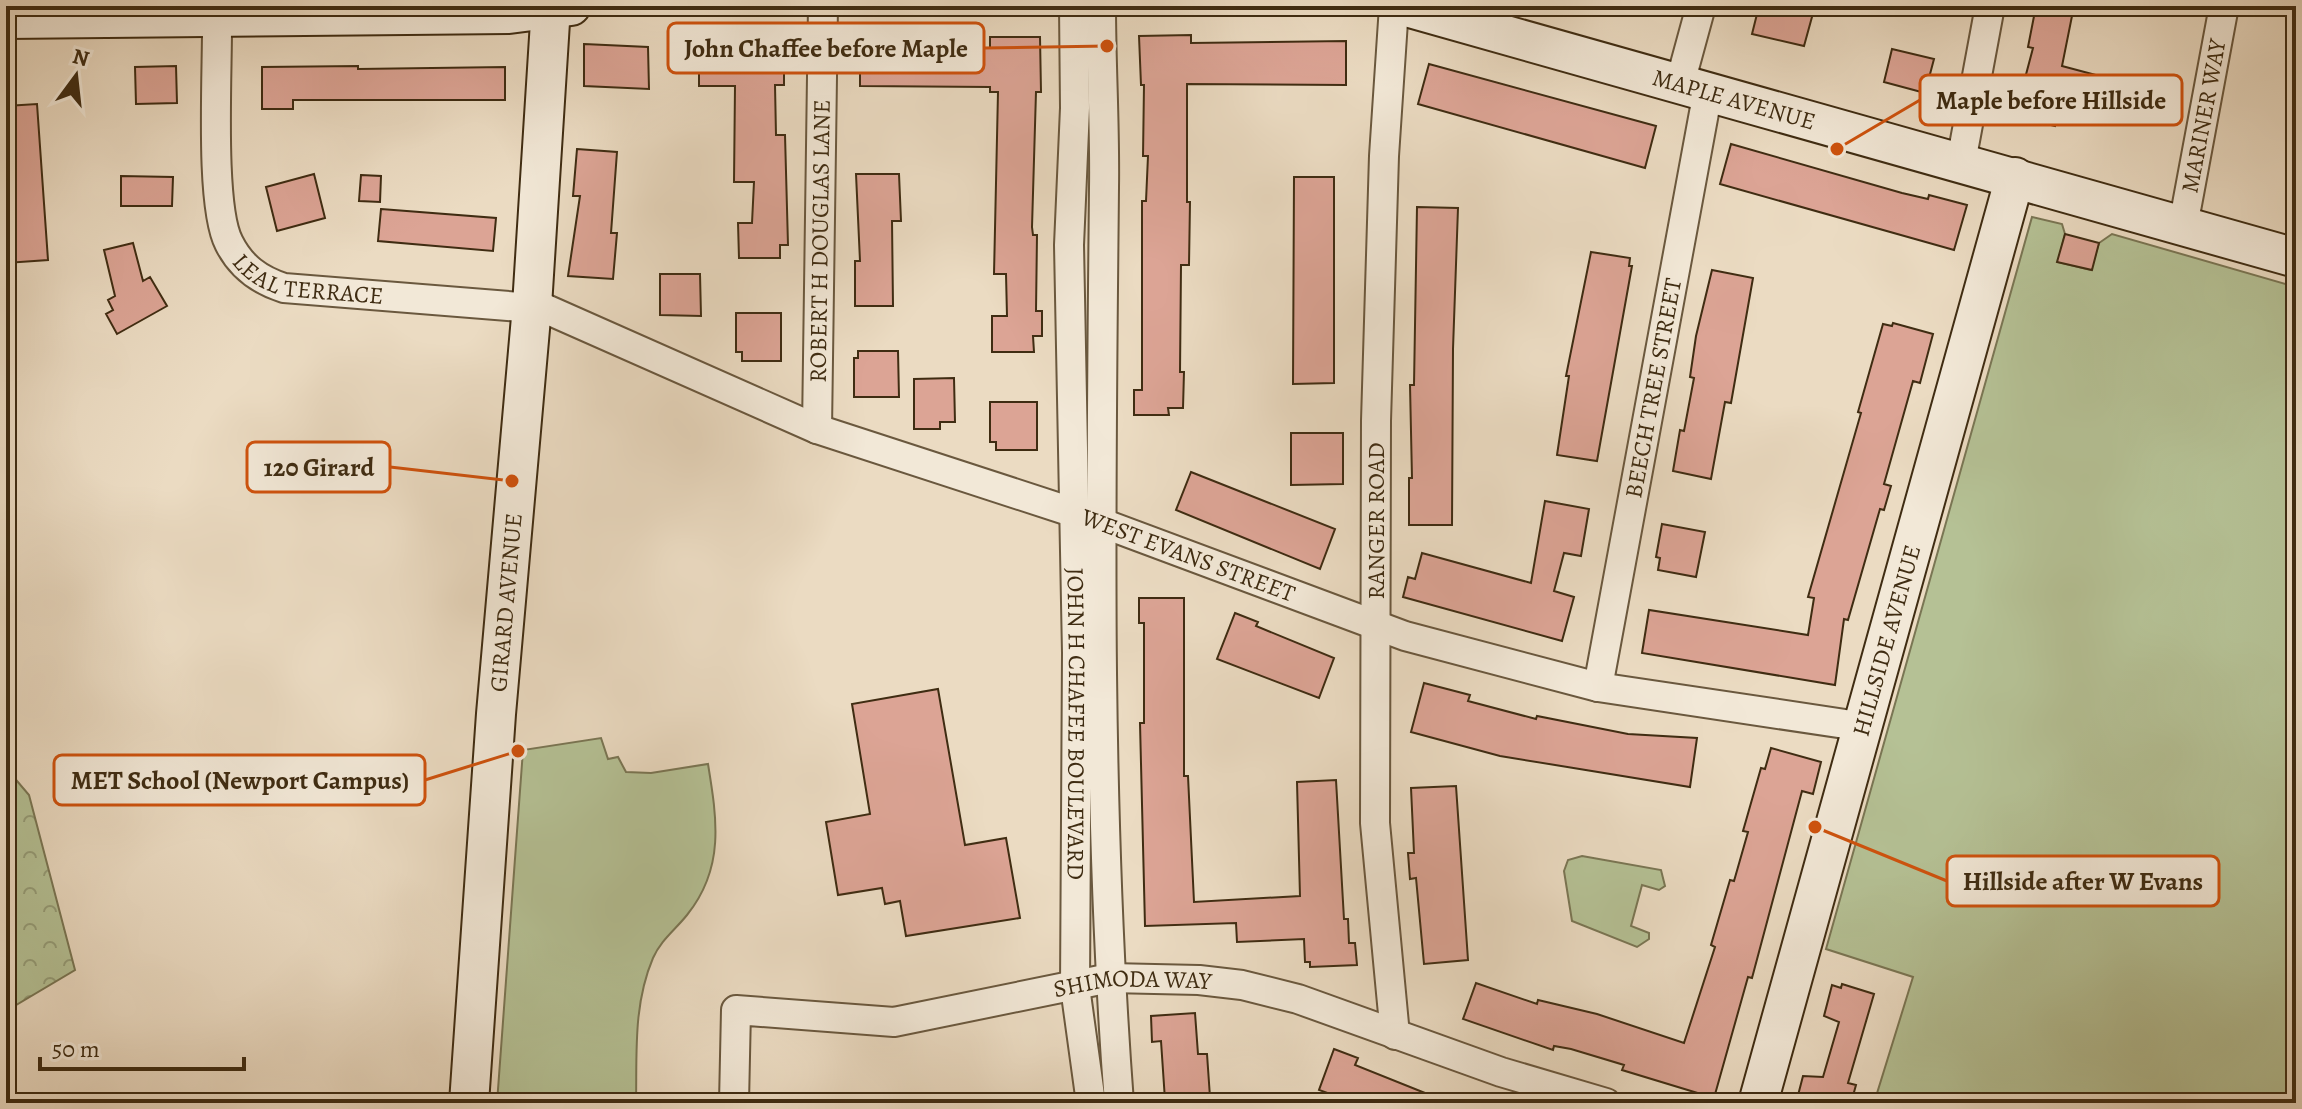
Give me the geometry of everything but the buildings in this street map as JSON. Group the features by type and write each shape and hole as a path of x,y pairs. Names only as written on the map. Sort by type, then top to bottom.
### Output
{"street":[{"name":"ROBERT H DOUGLAS LANE","path":"817,429 823,6"},
{"name":"JOHN H CHAFEE BOULEVARD","path":"1074,6 1075,108 1069,245 1075,513 1075,987 1091,1103"},
{"name":"JOHN H CHAFEE BOULEVARD","path":"1101,6 1105,114 1101,526 1110,978 1119,1103"},
{"name":"RANGER ROAD","path":"1394,6 1384,156 1376,421 1375,823 1395,1035"},
{"name":"MAPLE AVENUE","path":"1403,6 2296,258"},
{"name":"BEECH TREE STREET","path":"1598,687 1694,87 1701,6"},
{"path":"1961,162 1990,6"},
{"name":"MARINER WAY","path":"2183,226 2224,6"},
{"path":"6,19 509,14 558,7"},
{"name":"GIRARD AVENUE","path":"469,1103 496,714 558,7"},
{"name":"LEAL TERRACE","path":"217,15 219,203 228,242 245,267 263,281 284,288 532,306"},
{"name":"HILLSIDE AVENUE","path":"1758,1103 1865,727 2015,177"},
{"name":"WEST EVANS STREET","path":"532,306 557,312 817,429 1075,513 1101,526 1377,627 1598,687 1865,727"},
{"name":"SHIMODA WAY","path":"734,1103 736,1010 894,1022 1110,978 1242,985 1298,999 1395,1035 1606,1103"}],"green space":[{"path":"2032,217 2062,224 2065,234 2058,262 2091,270 2099,243 2112,234 2296,287 2296,1103 1874,1103 1913,977 1826,949"},
{"path":"601,738 608,759 618,757 626,772 651,773 708,764 714,804 715,842 708,879 687,915 656,952 647,976 637,1030 636,1103 497,1103 523,750"},
{"path":"6,768 29,795 75,970 6,1011"},
{"path":"1582,856 1661,870 1665,886 1659,890 1642,885 1631,926 1649,933 1649,939 1637,947 1572,921 1564,871 1568,860"}],"place":[{"name":"John Chaffee before Maple","path":"1107,46"},
{"name":"Maple before Hillside","path":"1837,149"},
{"name":"120 Girard","path":"512,481"},
{"name":"MET School (Newport Campus)","path":"518,751"},
{"name":"Hillside after W Evans","path":"1815,827"}]}
